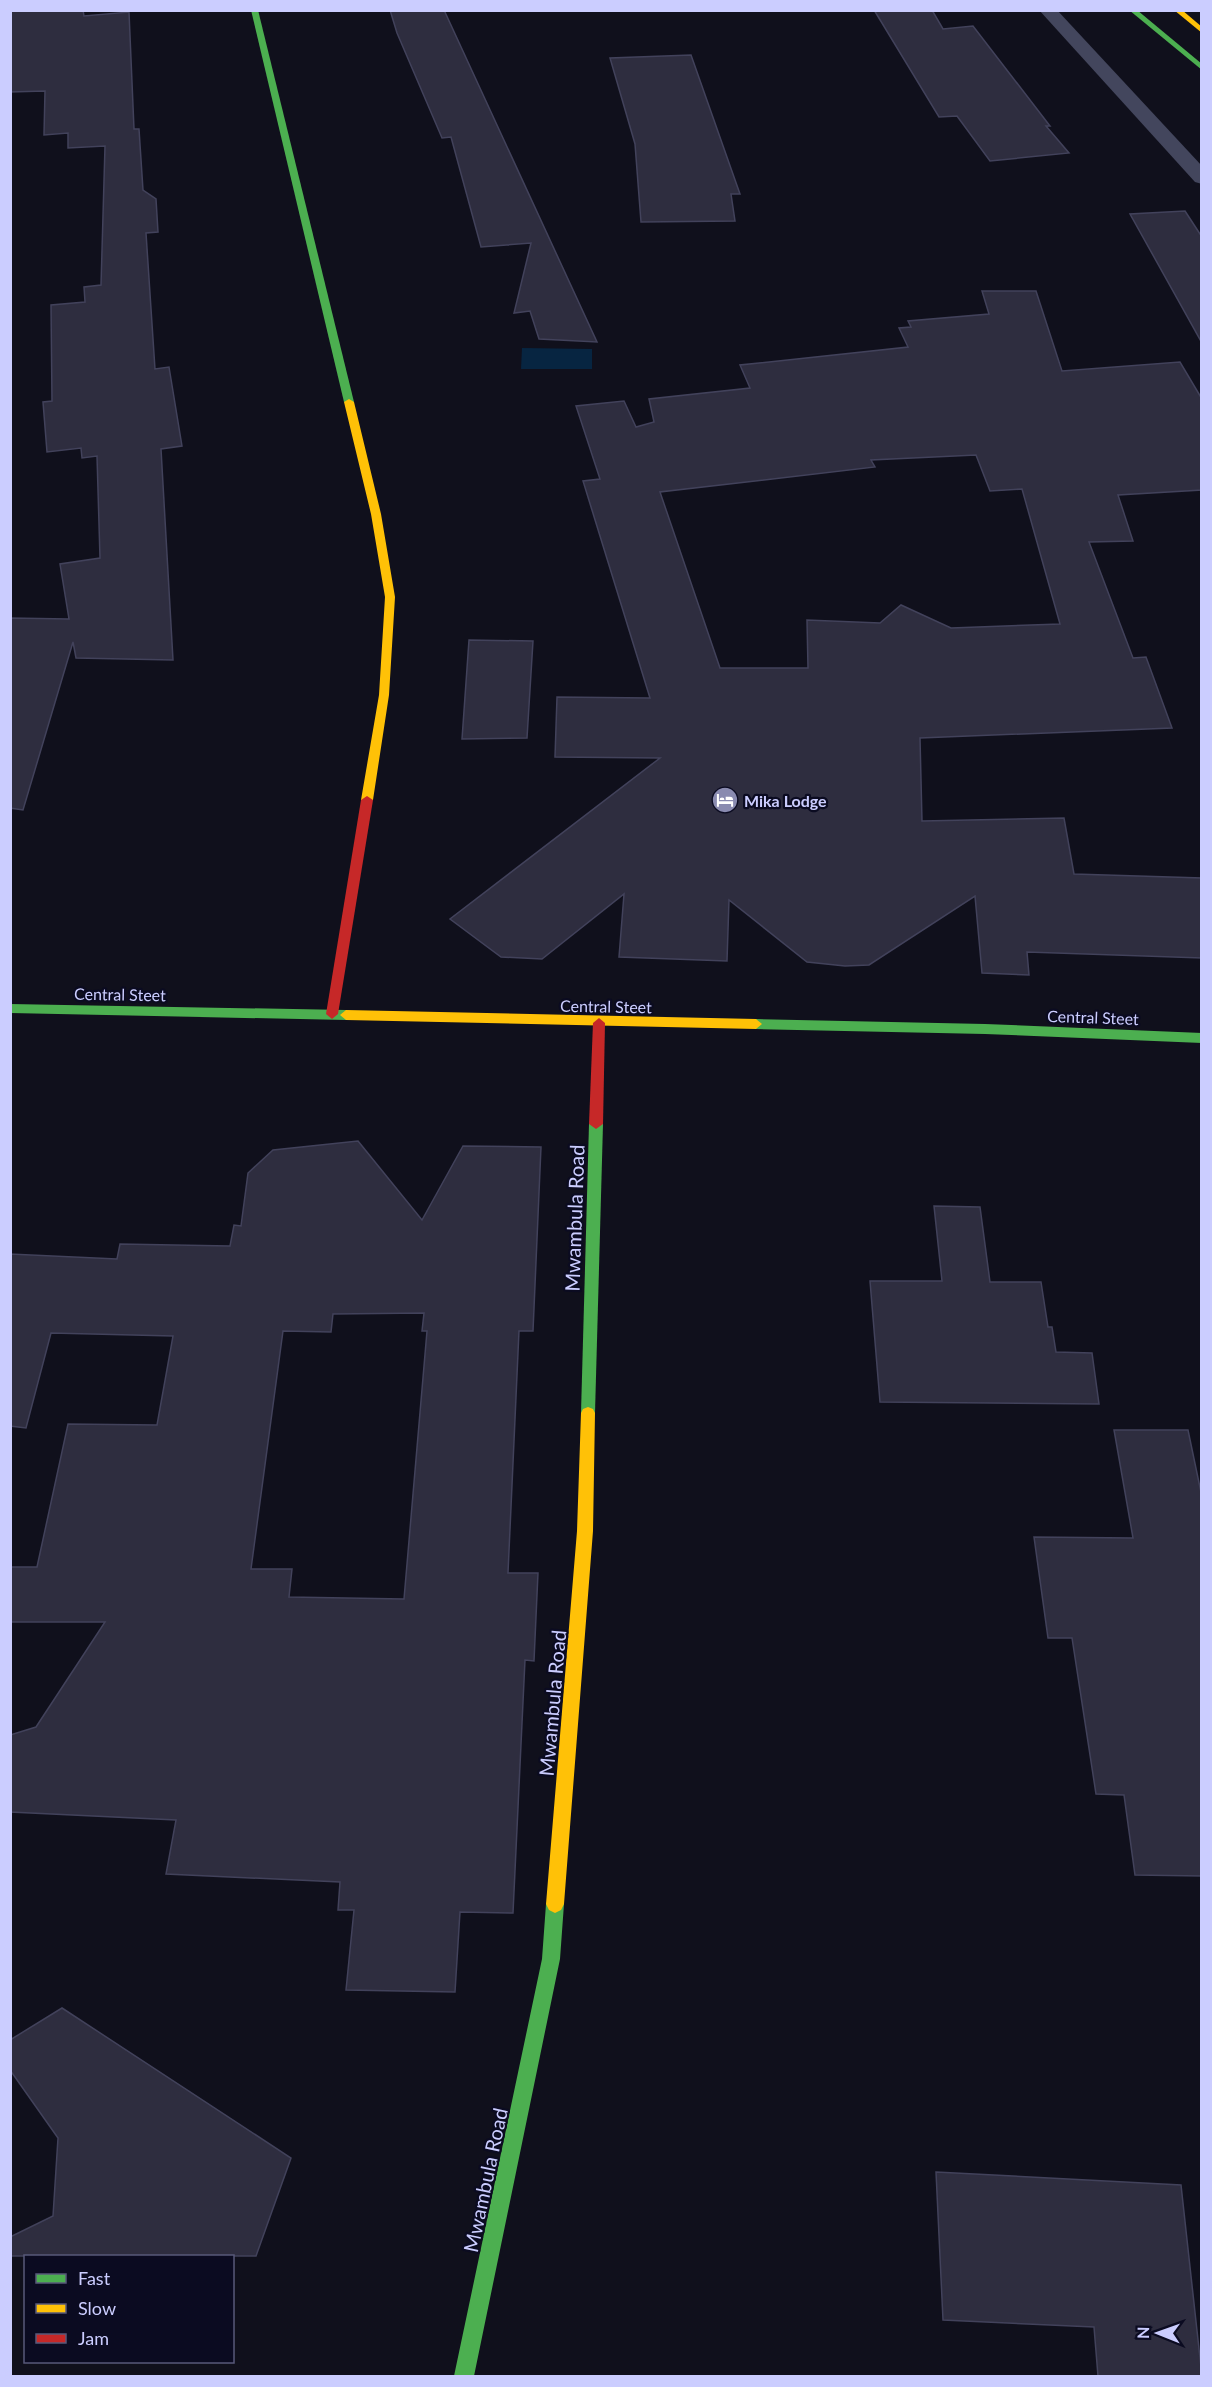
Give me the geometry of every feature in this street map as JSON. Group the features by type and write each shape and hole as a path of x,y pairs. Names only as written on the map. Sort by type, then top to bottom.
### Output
{"street":[{"path":"254,10 376,514 390,597 384,695 332,1014"},
{"path":"1047,10 1202,178"},
{"path":"1132,10 1202,68"},
{"path":"1177,10 1202,31"},
{"name":"Central Steet","path":"10,1008 332,1014 599,1023 986,1029 1202,1038"},
{"name":"Mwambula Road","path":"464,2376 550,1959 585,1532 599,1023"}],"water":[{"path":"522,348 592,349 592,369 521,369"}],"building":[{"path":"10,10 83,10 84,16 129,12 134,129 139,129 143,190 156,199 158,232 146,233 155,369 169,367 182,446 161,449 173,660 76,658 73,642 23,810 10,808 10,618 69,619 60,564 100,558 97,456 82,458 81,448 47,452 43,402 52,401 51,305 85,302 84,287 101,285 105,146 68,148 68,133 44,135 45,91 10,92"},
{"path":"390,10 444,10 597,342 539,339 530,311 514,313 531,243 481,247 451,137 442,138 397,33"},
{"path":"874,10 932,10 943,29 973,26 1050,126 1046,126 1069,153 990,161 957,116 939,117"},
{"path":"691,55 740,194 731,194 735,221 641,222 635,144 610,58"},
{"path":"1185,211 1202,237 1202,343 1130,214"},
{"path":"982,291 1036,291 1062,371 1180,362 1202,399 1202,490 1118,495 1133,541 1089,542 1133,658 1146,657 1172,728 920,738 922,821 1064,818 1074,874 1202,878 1202,958 1027,952 1029,975 982,973 975,896 869,965 845,966 807,962 729,900 727,961 619,957 624,894 542,959 501,957 450,919 660,758 555,757 557,697 650,698 583,481 600,479 576,406 624,401 636,427 654,422 649,399 750,388 740,365 908,347 899,328 911,327 908,321 989,314","holes":["976,455 990,491 1022,489 1060,624 951,628 901,605 880,623 807,620 808,668 720,668 660,492 875,467 871,460"]},
{"path":"469,640 533,641 527,738 462,739"},
{"path":"358,1141 422,1220 463,1146 541,1147 533,1331 519,1331 508,1573 538,1573 534,1661 525,1660 513,1913 460,1912 455,1992 346,1990 354,1910 338,1910 340,1882 166,1874 176,1820 10,1812 10,1735 36,1727 105,1622 10,1622 10,1567 37,1567 68,1424 157,1425 173,1336 51,1333 26,1428 10,1426 10,1254 117,1259 120,1244 230,1246 234,1225 241,1226 248,1173 273,1150","holes":["424,1313 422,1331 427,1331 404,1599 289,1597 292,1569 251,1569 283,1331 331,1332 333,1314"]},
{"path":"934,1206 980,1207 990,1282 1041,1282 1048,1327 1052,1327 1056,1352 1092,1353 1099,1404 880,1402 870,1281 942,1281"},
{"path":"1114,1430 1188,1430 1202,1497 1202,1876 1135,1875 1124,1795 1096,1794 1072,1638 1048,1638 1034,1537 1133,1538"},
{"path":"62,2008 291,2158 256,2256 10,2256 10,2237 53,2216 58,2138 10,2070 10,2040"},
{"path":"936,2172 1181,2185 1202,2376 1098,2376 1094,2327 943,2320"}],"traffic: fast":[{"path":"254,10 349,402"},
{"path":"1132,10 1202,68"},
{"path":"10,1008 346,1015"},
{"path":"756,1024 985,1029 1202,1038"},
{"path":"588,1413 596,1124"},
{"path":"464,2376 551,1959 555,1904"}],"traffic: slow":[{"path":"1177,10 1202,31"},
{"path":"349,402 376,514 390,597 384,695 367,800"},
{"path":"346,1015 756,1024"},
{"path":"555,1904 585,1531 588,1413"}],"traffic: jam":[{"path":"332,1014 367,800"},
{"path":"596,1124 599,1023"}],"place":[{"name":"Mika Lodge","path":"725,800"}]}
